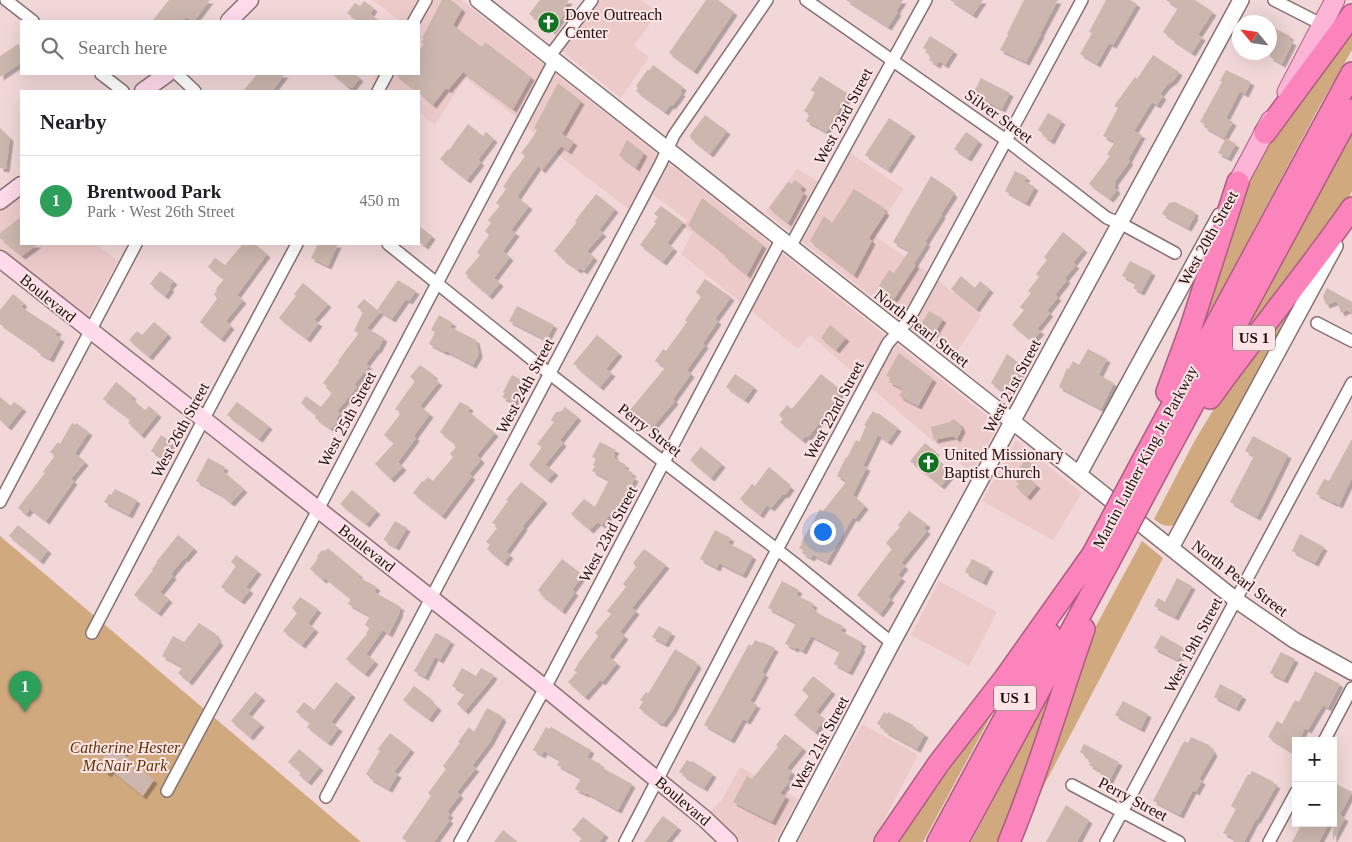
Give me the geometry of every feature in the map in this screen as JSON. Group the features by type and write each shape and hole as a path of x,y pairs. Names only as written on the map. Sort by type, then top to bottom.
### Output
{"highway":[{"path":"1265,133 1352,15"},
{"name":"Martin Luther King Jr. Parkway","path":"1151,465 1159,430 1352,73"},
{"name":"Martin Luther King Jr. Parkway","path":"938,842 1100,559 1151,465 1352,110"},
{"path":"1159,430 1163,404 1190,330 1238,182"},
{"name":"US 1","path":"1151,465 1241,354 1352,208"},
{"path":"885,842 939,763 1100,559"},
{"path":"1009,842 1029,791 1064,685 1100,559"},
{"name":"Martin Luther King Jr. Parkway","path":"957,842 1100,559"}],"main road":[{"name":"West 20th Street","path":"1238,182 1335,0"},
{"path":"230,20 247,1"},
{"path":"144,90 166,75"},
{"path":"0,201 20,186"},
{"name":"Boulevard","path":"0,260 431,598 658,779 729,842"}],"street":[{"path":"6,0 32,20"},
{"path":"415,20 426,0"},
{"name":"North Pearl Street","path":"478,0 1236,600 1294,640 1352,672"},
{"name":"West 25th Street","path":"167,791 438,282 552,59 592,0"},
{"name":"West 24th Street","path":"326,797 668,150 674,135 768,0"},
{"name":"Silver Street","path":"806,0 1006,140 1107,218 1120,223 1175,253"},
{"name":"West 23rd Street","path":"460,842 664,462 786,243 926,0"},
{"name":"West 22nd Street","path":"625,842 888,343 908,321 1082,0"},
{"name":"West 21st Street","path":"787,842 892,643 1241,0"},
{"path":"1274,0 1322,25"},
{"path":"102,75 122,90"},
{"path":"177,75 194,90"},
{"path":"379,90 386,75"},
{"name":"West 20th Street","path":"1079,474 1238,182"},
{"path":"1171,548 1352,214"},
{"path":"0,502 135,245"},
{"name":"West 26th Street","path":"92,633 296,245"},
{"name":"Perry Street","path":"389,245 892,643"},
{"path":"1317,323 1352,341"},
{"name":"West 19th Street","path":"1106,842 1352,383"},
{"path":"1326,737 1352,688"},
{"name":"Perry Street","path":"1072,785 1179,842"},
{"path":"1269,842 1292,799"}],"shaded area":[{"path":"372,0 461,0 603,111 993,421 996,430 972,473 810,335 798,349 681,254 692,233 683,227 687,220 653,195 640,218 566,161 515,116 465,78 435,125 420,113 420,90 391,90 374,78 376,75 420,75 420,20 400,20"},
{"path":"600,0 641,0 658,12 634,46 649,57 621,98 562,51"},
{"path":"849,152 904,189 888,212 890,214 875,236 926,271 981,315 952,360 765,212 797,169 830,188"},
{"path":"20,196 20,245 97,245 118,261 87,318 0,249 0,211"},
{"path":"1016,440 1082,493 1053,540 982,501"},
{"path":"939,581 997,612 969,666 911,635"},
{"path":"862,724 918,755 873,842 798,842"},
{"path":"740,767 798,799 775,842 742,842 710,812 721,801"}],"green space":[{"path":"1352,21 1352,50 1319,107 1189,352 1248,182 1277,125"},
{"path":"1352,130 1352,191 1346,203 1236,346"},
{"path":"1318,262 1176,524 1167,526 1159,523 1154,519 1194,442 1218,402"},
{"name":"Catherine Hester McNair Park","path":"0,536 361,842 0,842"},
{"path":"1142,541 1163,558 1028,816 1078,665 1096,626"},
{"path":"1071,648 1002,842 971,842 1046,700"},
{"path":"1014,673 923,842 892,842"}],"building":[{"path":"169,0 210,0 195,20 186,17 184,20 153,20"},
{"path":"442,0 451,0 462,9 453,25 482,47 485,42 531,77 513,109 463,72 448,90 446,88 433,105 420,94 420,90 415,90 396,75 420,75 420,49 424,44 421,42 424,39 422,38"},
{"name":"Dove Outreach Center","path":"540,0 569,0 565,6 568,9 552,31 529,14"},
{"path":"706,0 718,0 734,12 694,71 669,53"},
{"path":"846,0 903,0 888,27"},
{"path":"950,0 983,0 973,15"},
{"path":"1024,0 1058,0 1026,62 1000,50"},
{"path":"1106,0 1130,0 1137,4 1113,45 1109,43 1097,64 1080,54 1092,33 1089,32"},
{"path":"1166,0 1195,0 1213,12 1198,35 1202,37 1192,53 1163,32 1178,8"},
{"path":"364,1 374,8 370,14 379,20 357,20 347,13 355,3 360,6"},
{"path":"1277,30 1290,36 1289,40 1293,42 1282,64 1275,60 1277,60"},
{"path":"930,36 954,51 945,65 939,61 937,65 929,60 931,56 923,48"},
{"path":"18,44 20,47 20,64 0,77 0,56"},
{"path":"1153,55 1179,72 1160,94 1163,96 1157,105 1152,102 1134,131 1142,135 1128,160 1130,161 1114,183 1116,184 1114,187 1117,190 1110,199 1089,184 1110,156 1107,154 1115,142 1103,136 1118,108 1114,106 1135,77 1137,79"},
{"path":"653,65 683,87 680,92 682,93 665,112 636,91 638,88 636,86"},
{"path":"1226,70 1251,82 1245,94 1240,91 1226,118 1233,122 1224,138 1204,127 1205,124 1200,122 1222,82 1220,81"},
{"path":"256,75 284,75 273,90 244,90"},
{"path":"333,75 356,75 360,78 352,88"},
{"path":"820,76 850,95 826,132 806,121 810,114 804,111 815,93 811,90"},
{"path":"981,78 1010,93 1002,109 979,100 980,98 973,94"},
{"path":"558,83 581,101 562,134 574,142 568,151 561,146 542,170 538,166 517,197 529,206 511,230 516,233 503,251 510,257 494,278 500,283 489,296 467,277 465,273 480,255 477,252 489,235 485,231 491,223 488,220 499,207 496,203 506,189 503,187 525,156 521,153 537,130 534,128"},
{"path":"1048,113 1062,121 1051,141 1038,130"},
{"path":"705,115 727,131 710,154 691,139 690,135"},
{"path":"889,118 912,133 888,170 865,155"},
{"path":"468,124 483,136 486,132 494,139 478,160 481,162 467,180 440,159"},
{"path":"0,128 10,138 6,169 0,168"},
{"path":"966,132 979,141 968,158 954,149"},
{"path":"1226,138 1236,144 1228,158 1218,153"},
{"path":"627,140 644,153 636,168 619,155"},
{"path":"1015,171 1027,177 1024,181 1035,187 1026,203 1005,191"},
{"path":"931,176 952,190 954,194 925,242 927,243 914,264 916,265 894,299 877,289 889,270 894,273 909,251 893,242"},
{"path":"795,180 803,186 800,190 804,193 788,223 769,208 788,182 792,184"},
{"path":"854,189 884,208 883,210 886,212 869,238 872,241 854,275 810,241 824,216 832,223"},
{"path":"596,194 615,209 599,230 603,233 587,251 594,257 584,271 580,268 578,270 554,251"},
{"path":"702,198 763,245 747,275 725,257 726,255 688,225"},
{"path":"1175,202 1195,212 1195,216 1188,228 1162,214 1169,203"},
{"path":"661,206 683,222 667,243 674,248 663,262 640,245 656,223 654,222 658,217 654,214"},
{"path":"20,218 20,245 37,245 22,256 0,238 0,233"},
{"path":"420,227 432,236 425,246 420,243"},
{"path":"1063,232 1084,249 1073,263 1076,265 1065,278 1067,280 1055,295 1058,297 1047,311 1050,313 1037,329 1041,331 1032,341 1012,325 1024,310 1020,307 1031,293 1028,291 1039,277 1036,274 1047,260 1044,257"},
{"path":"242,245 256,245 267,254 237,295 243,300 226,321 231,326 221,339 200,322 217,299 214,294 224,279 208,267 215,258 225,265"},
{"path":"318,245 338,245 328,266 311,258"},
{"path":"1130,261 1152,272 1141,292 1133,288 1136,283 1122,276"},
{"path":"160,271 174,281 165,296 150,284"},
{"path":"961,276 975,288 980,281 990,289 976,309 951,289"},
{"path":"705,279 731,297 715,319 718,321 703,343 705,345 687,370 691,374 673,399 675,401 651,429 629,411 665,368 655,361 663,349 666,351 687,322 685,320 701,297 696,292"},
{"path":"398,280 416,291 409,301 406,299 392,319 378,310 380,312 367,328 384,338 378,350 366,364 369,366 354,385 357,387 337,411 340,413 336,419 338,421 331,429 315,418 316,415 301,403 306,396 321,407 332,393 323,383 359,333 354,331 363,312 357,307 364,299 377,310"},
{"path":"303,283 328,304 314,320 319,323 307,339 279,318 296,296 294,294"},
{"path":"1327,288 1352,302 1352,313 1347,310 1341,313 1337,301 1326,305 1323,296"},
{"path":"13,294 24,303 21,307 58,331 55,335 61,338 50,359 37,352 38,350 0,324 0,310"},
{"path":"517,306 554,325 546,340 509,321"},
{"path":"929,311 943,319 934,334 920,326"},
{"path":"439,315 453,323 450,327 476,340 479,354 473,365 429,344 435,332 431,330"},
{"path":"154,322 168,334 149,357 129,340 137,331 142,335"},
{"path":"830,325 846,338 836,350 821,338"},
{"path":"597,335 619,353 606,369 612,373 600,387 573,364"},
{"path":"1088,349 1107,359 1099,375 1114,383 1101,409 1059,387 1067,368 1069,369 1073,361 1079,365"},
{"path":"899,353 933,379 918,406 899,396 903,389 889,382 892,378 886,376"},
{"path":"1007,354 1024,367 1008,396 991,383"},
{"path":"420,365 434,375 433,378 439,382 420,406 430,414 414,436 416,438 398,462 403,467 391,479 375,464 394,443 384,435 401,413 395,409 415,381 410,377"},
{"path":"735,374 754,387 745,400 726,387"},
{"path":"821,374 842,391 830,407 827,413 829,415 823,422 821,421 808,437 806,436 802,440 780,422 783,419 779,415 787,405 792,409"},
{"path":"512,375 526,382 514,403 502,397"},
{"path":"116,382 133,396 131,398 145,410 149,406 158,414 141,435 128,423 131,420 103,399"},
{"path":"0,397 11,406 14,402 23,408 8,427 0,420"},
{"path":"237,402 269,426 259,439 227,415"},
{"path":"460,402 470,407 468,411 495,433 477,455 481,460 469,474 472,476 442,516 413,493 422,481 428,477 433,481 453,457 450,454 456,447 454,446 455,444 440,432"},
{"path":"565,407 578,417 560,440 563,443 545,465 555,472 548,480 529,465 542,447 537,444 554,422 551,420 556,412 562,411"},
{"path":"873,411 898,428 888,442 878,435 863,466 867,467 853,495 865,506 855,519 853,517 827,562 813,555 811,558 802,553 803,550 799,548 801,543 820,509 823,511 847,481 837,476 856,440 859,442 866,426 864,425"},
{"path":"953,419 959,423 962,429 957,439 953,436 934,440 931,427 950,422"},
{"path":"72,423 75,425 76,423 89,432 75,453 85,462 71,479 74,481 46,521 30,509 26,514 18,508 45,473 43,472 54,457 50,452 58,442 60,444"},
{"path":"161,435 172,444 163,458 151,451"},
{"path":"1253,436 1288,455 1257,517 1230,502 1254,456 1245,451"},
{"path":"1352,439 1352,478 1339,505 1316,494 1324,479 1329,481"},
{"path":"600,442 616,450 613,454 615,455 614,458 626,465 624,468 633,473 631,476 635,478 619,506 617,505 602,525 598,522 590,530 571,514 584,499 595,507 609,480 592,471 596,459 592,457"},
{"name":"United Missionary Baptist Church","path":"925,443 936,452 933,456 953,472 941,486 910,461"},
{"path":"701,447 722,464 711,478 690,460"},
{"path":"208,458 225,467 223,471 244,489 231,503 218,493 196,481"},
{"path":"1026,459 1034,466 1026,476 1037,485 1027,497 1016,487 1019,484 1013,476"},
{"path":"769,467 791,487 771,508 767,505 760,515 740,499 752,484 755,486"},
{"path":"521,482 544,500 523,526 506,552 510,555 504,563 487,549 490,545 486,542 497,528 492,523 508,501 506,500"},
{"path":"115,489 137,500 129,515 104,502"},
{"path":"352,490 377,511 366,524 340,504"},
{"path":"909,511 927,524 924,528 927,531 901,563 905,566 898,575 902,578 888,597 891,599 880,614 857,595 892,549 886,543 900,527 898,525"},
{"path":"395,521 407,528 396,547 384,539"},
{"path":"18,525 48,550 40,561 9,536"},
{"path":"715,530 731,538 728,543 753,556 743,575 719,563 717,568 700,559"},
{"path":"1300,534 1324,547 1315,563 1292,551"},
{"path":"178,535 194,548 171,574 173,576 160,592 169,599 158,613 134,595 153,570 156,562"},
{"path":"328,548 360,575 358,577 377,587 374,591 376,593 401,607 389,634 383,630 366,654 375,661 365,674 346,659 367,634 370,628 365,625 370,616 348,604 351,599 325,578 323,580 310,569 322,550 325,551"},
{"path":"644,549 666,565 632,608 636,611 620,632 625,636 609,657 617,663 602,682 600,680 585,697 568,682 577,672 574,671 579,662 597,638 598,636 595,633 611,614 607,611 626,587 623,584 636,567 633,563"},
{"path":"236,555 258,571 246,587 250,590 241,601 221,587 236,566 231,562"},
{"path":"562,559 583,575 572,590 575,592 562,611 540,594 538,590"},
{"path":"972,559 990,568 983,582 965,572"},
{"path":"1177,578 1192,586 1175,617 1154,606 1158,598 1165,602"},
{"path":"782,581 799,590 796,595 814,604 812,608 817,613 843,626 841,631 863,643 849,672 834,664 840,651 811,636 803,651 785,644 796,623 768,608"},
{"path":"300,597 318,609 308,623 315,629 302,645 283,631 297,613 292,608"},
{"path":"199,623 216,634 220,642 189,682 178,673 183,667 162,656 173,636 184,642"},
{"path":"659,626 672,633 665,644 652,637"},
{"path":"436,633 451,641 440,660 435,657 425,677 414,671"},
{"path":"1161,635 1184,648 1178,660 1154,648"},
{"path":"755,640 775,648 762,672 765,674 750,701 757,705 747,721 743,719 731,740 704,725 749,644 752,646"},
{"path":"675,649 698,665 663,724 639,708 643,702 640,700 646,692 648,694"},
{"path":"1281,652 1295,659 1284,680 1270,673"},
{"path":"462,668 476,676 481,668 494,675 465,711 457,704 465,693 452,686"},
{"path":"1315,671 1340,684 1328,708 1323,705 1308,730 1305,728 1301,737 1292,737 1292,752 1268,737 1277,721 1282,724 1295,700 1299,702"},
{"path":"813,676 832,691 816,712 825,719 815,732 794,715 809,696 802,690"},
{"path":"336,682 352,694 331,722 339,728 328,743 307,727 310,723 296,712 304,702 314,710"},
{"path":"1220,684 1243,696 1236,708 1214,697"},
{"path":"414,686 438,707 429,719 403,700"},
{"path":"255,692 262,697 248,714 261,724 250,737 231,721"},
{"path":"1123,701 1148,714 1141,729 1115,715"},
{"path":"487,708 503,718 490,742 472,766 476,768 457,792 460,795 447,812 450,814 447,818 450,820 434,842 408,842 402,838 431,796 428,793 446,769 443,766 469,727 474,732"},
{"path":"884,712 887,714 888,712 913,725 912,727 925,734 917,749 880,728 881,726 877,724"},
{"path":"546,727 549,729 551,727 591,750 587,757 601,764 599,766 632,784 618,810 575,789 581,778 557,765 560,760 544,751 542,755 533,750"},
{"path":"390,733 411,749 394,772 398,774 389,789 369,778 366,774 380,751 378,749"},
{"path":"785,734 803,748 787,768 792,772 787,779 790,781 780,793 786,796 772,822 733,802 747,776 752,779 778,747 776,745"},
{"path":"1191,737 1209,745 1214,753 1199,779 1202,781 1196,792 1193,790 1180,815 1153,801 1183,743 1185,741 1188,743"},
{"path":"115,743 125,751 123,754 154,780 143,796 111,770 108,774 97,766"},
{"path":"1084,744 1119,762 1109,781 1100,775 1102,772 1089,765 1091,761 1080,752"},
{"path":"299,749 320,767 308,782 299,775 301,772 288,762"},
{"path":"687,760 713,774 704,788 679,772"},
{"path":"1252,771 1277,785 1244,842 1233,842 1235,839 1223,833 1236,809 1231,806 1248,774 1250,775"},
{"path":"1337,784 1352,792 1340,815 1345,818 1333,840 1333,827 1337,827"},
{"path":"1066,805 1089,820 1077,842 1046,842"},
{"path":"663,816 678,827 666,842 644,842 652,830"},
{"path":"583,817 605,834 599,842 579,842 582,838 572,830"},
{"path":"1300,827 1327,827 1319,842 1292,842"},
{"path":"503,830 518,842 494,842"}],"place":[{"name":"Dove Outreach Center","path":"549,23"},
{"name":"United Missionary Baptist Church","path":"928,463"},
{"name":"Brentwood Park","path":"25,712"}]}
